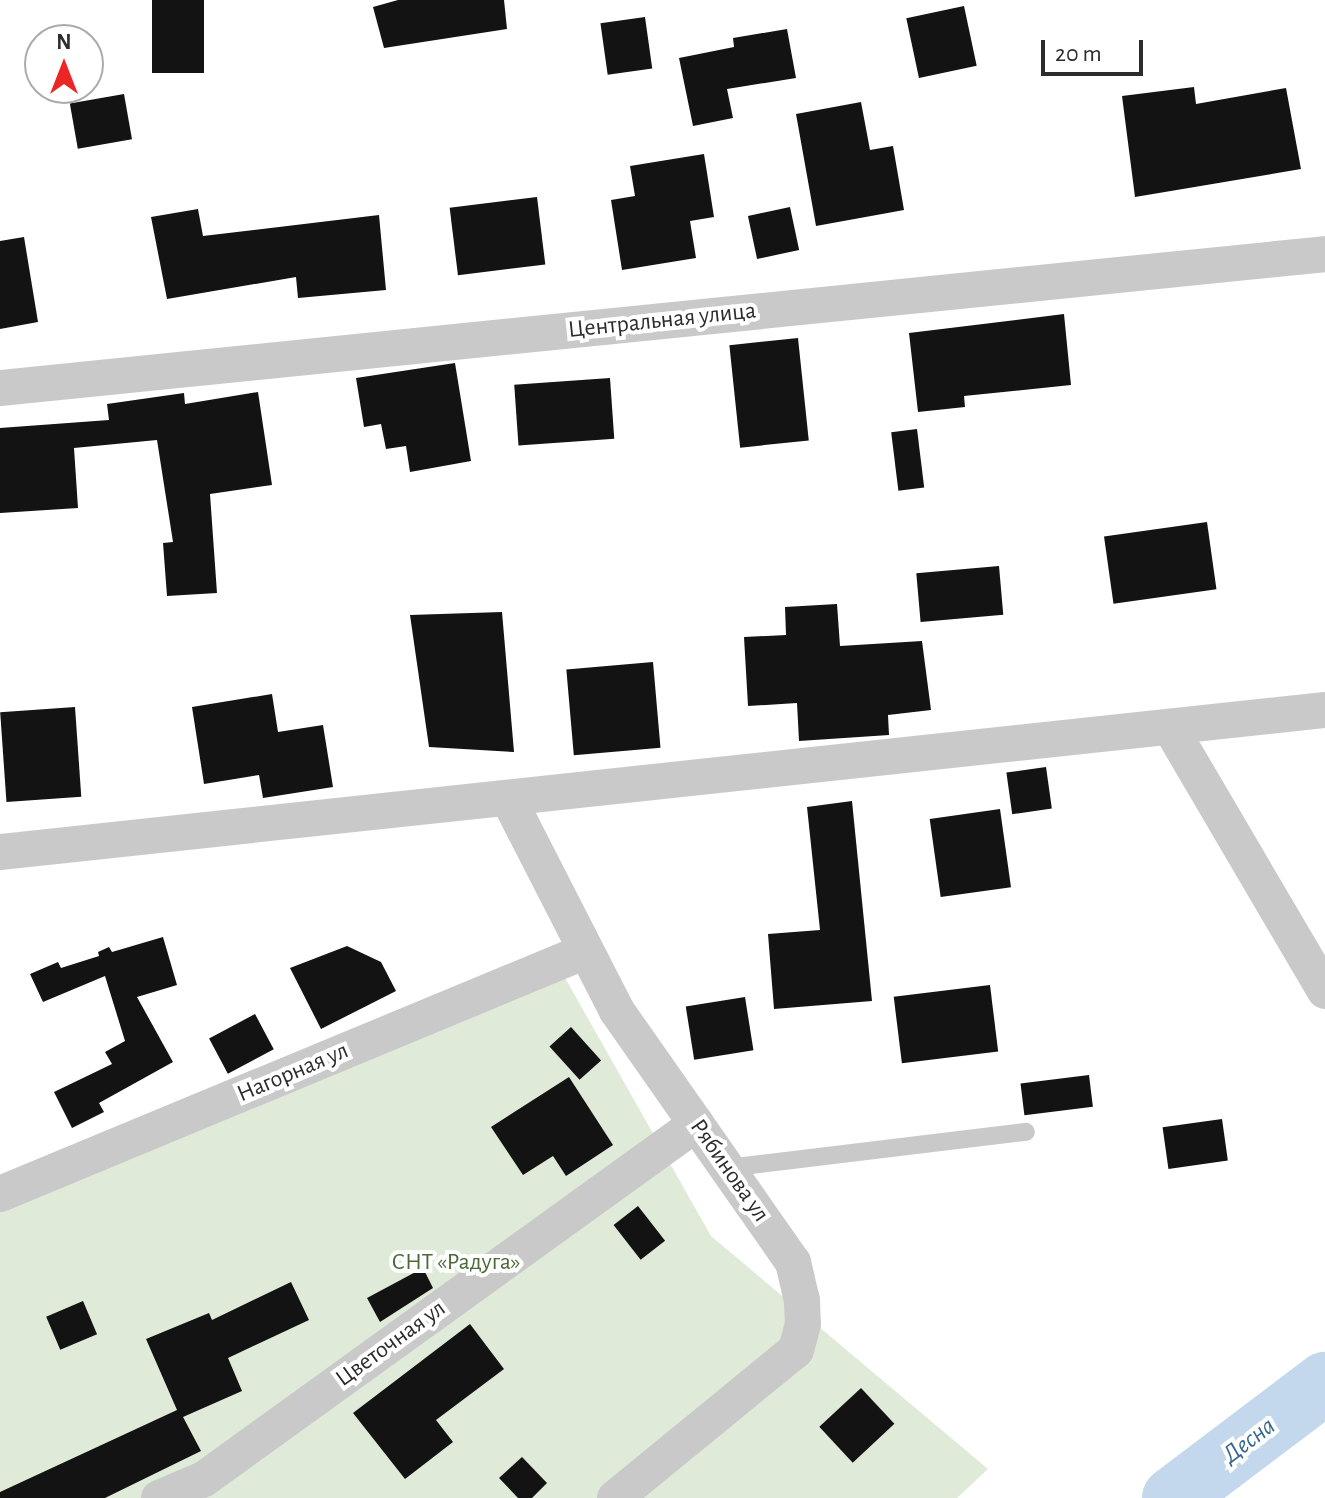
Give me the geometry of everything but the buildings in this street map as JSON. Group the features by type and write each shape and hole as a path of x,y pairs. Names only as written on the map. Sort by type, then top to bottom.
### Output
{"street":[{"name":"Центральная улица","path":"0,388 1325,254"},
{"path":"0,852 1325,710"},
{"path":"1170,727 1325,991"},
{"name":"Рябинова ул","path":"508,798 617,1011 793,1262 803,1324 796,1350 615,1498"},
{"name":"Нагорная ул","path":"0,1194 586,951"},
{"name":"Цветочная ул","path":"159,1498 204,1479 696,1124"}],"lane":[{"path":"727,1168 1026,1132"}],"green space":[{"name":"СНТ «Радуга»","path":"560,969 711,1236 988,1469 957,1498 0,1498 0,1191"}],"waterway":[{"name":"Десна","path":"1173,1498 1325,1383"}]}
